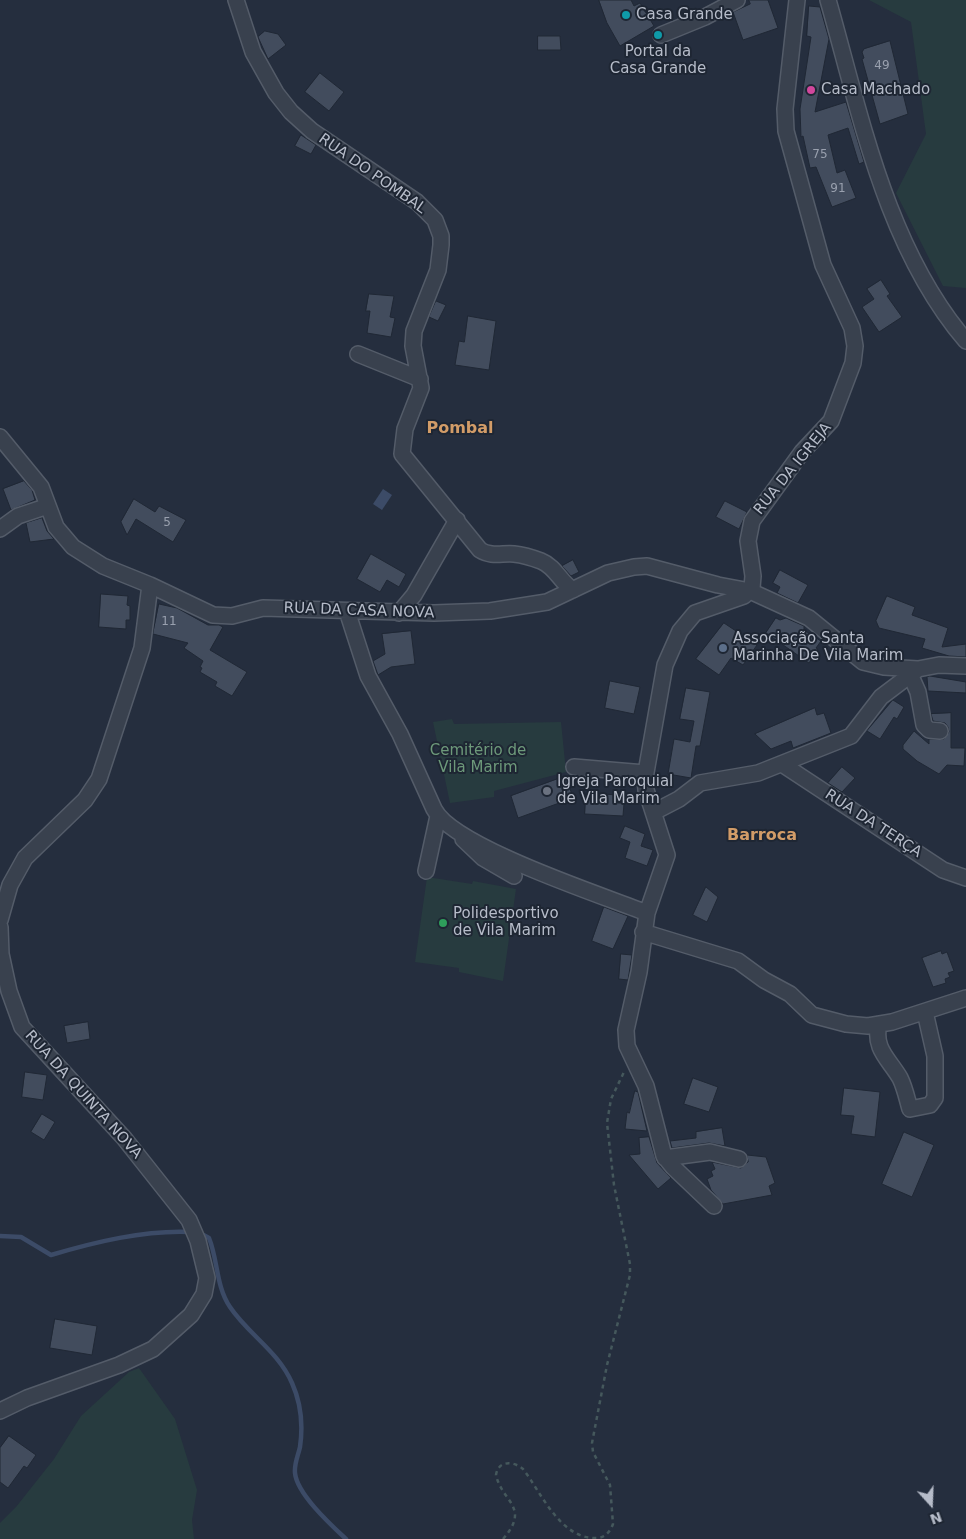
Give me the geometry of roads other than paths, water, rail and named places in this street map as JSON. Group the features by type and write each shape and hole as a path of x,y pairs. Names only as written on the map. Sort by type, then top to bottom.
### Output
{"street":[{"name":"RUA DO POMBAL","path":"236,0 253,52 267,79 291,112 312,131 416,202 435,220 439,228 441,245 438,270 416,321 412,338 420,379 420,393 405,429 402,454 407,464 483,552 490,555 517,555 545,563 554,569 565,584 573,590"},
{"path":"661,35 702,18 736,0"},
{"name":"RUA DA IGREJA","path":"750,591 754,581 748,541 752,521 802,452 831,421 850,374 855,355 852,328 823,265 786,131 785,109 797,0"},
{"path":"829,3 864,128 894,216 932,293 966,341"},
{"path":"358,354 420,379"},
{"name":"RUA DA CASA NOVA","path":"0,437 37,482 56,527 73,547 98,564 150,585 209,613 222,616 263,608 456,613 514,608 546,602 573,590"},
{"path":"0,529 18,516 48,506"},
{"path":"399,612 414,595 457,520"},
{"path":"573,590 608,573 641,566 655,567 702,581 750,591 810,618 863,662 914,672"},
{"path":"0,920 10,885 25,858 85,800 99,779 142,648 150,585"},
{"path":"714,1206 666,1158 646,1086 627,1046 626,1030 638,978 647,913 667,855 646,790 645,773 666,665 680,631 695,614 740,598 750,591"},
{"path":"347,610 368,676 397,728 438,816 483,858 514,876"},
{"path":"654,812 679,799 700,783 758,773 854,733 881,697 914,672 939,665 966,666"},
{"path":"914,672 924,726 929,730 940,731"},
{"name":"RUA DA TERÇA","path":"782,764 943,870 966,878"},
{"path":"574,767 645,773"},
{"path":"426,871 438,816"},
{"path":"455,831 558,881 647,913"},
{"name":"RUA DA QUINTA NOVA","path":"0,927 1,954 9,991 22,1027 124,1138 189,1220 198,1241 207,1278 204,1294 191,1315 154,1349 119,1365 27,1398 0,1411"},
{"path":"643,932 738,960 764,980 790,994 812,1015 854,1025 879,1024 925,1012 966,998"},
{"path":"879,1024 877,1038 880,1048 901,1081 910,1109 927,1106 935,1098 936,1065 925,1012"},
{"path":"666,1158 710,1152 739,1159"}],"water":[{"path":"383,489 392,495 382,510 373,504"}],"waterway":[{"path":"0,1236 21,1237 51,1255 137,1235 190,1232"},
{"path":"198,1232 209,1238 225,1299 237,1317 279,1361 292,1383 297,1398 301,1423 300,1447 295,1470 297,1481 316,1509 346,1539"}],"place":[{"name":"Casa Grande","path":"626,15"},
{"name":"Portal da Casa Grande","path":"658,35"},
{"name":"Casa Machado","path":"811,90"},
{"name":"Associação Santa Marinha De Vila Marim","path":"723,648"},
{"name":"Igreja Paroquial de Vila Marim","path":"547,791"},
{"name":"Polidesportivo de Vila Marim","path":"443,923"}],"district":[{"name":"Pombal","path":"460,429"},
{"name":"Barroca","path":"762,836"}],"park label":[{"name":"Cemitério de Vila Marim","path":"478,760"}]}
